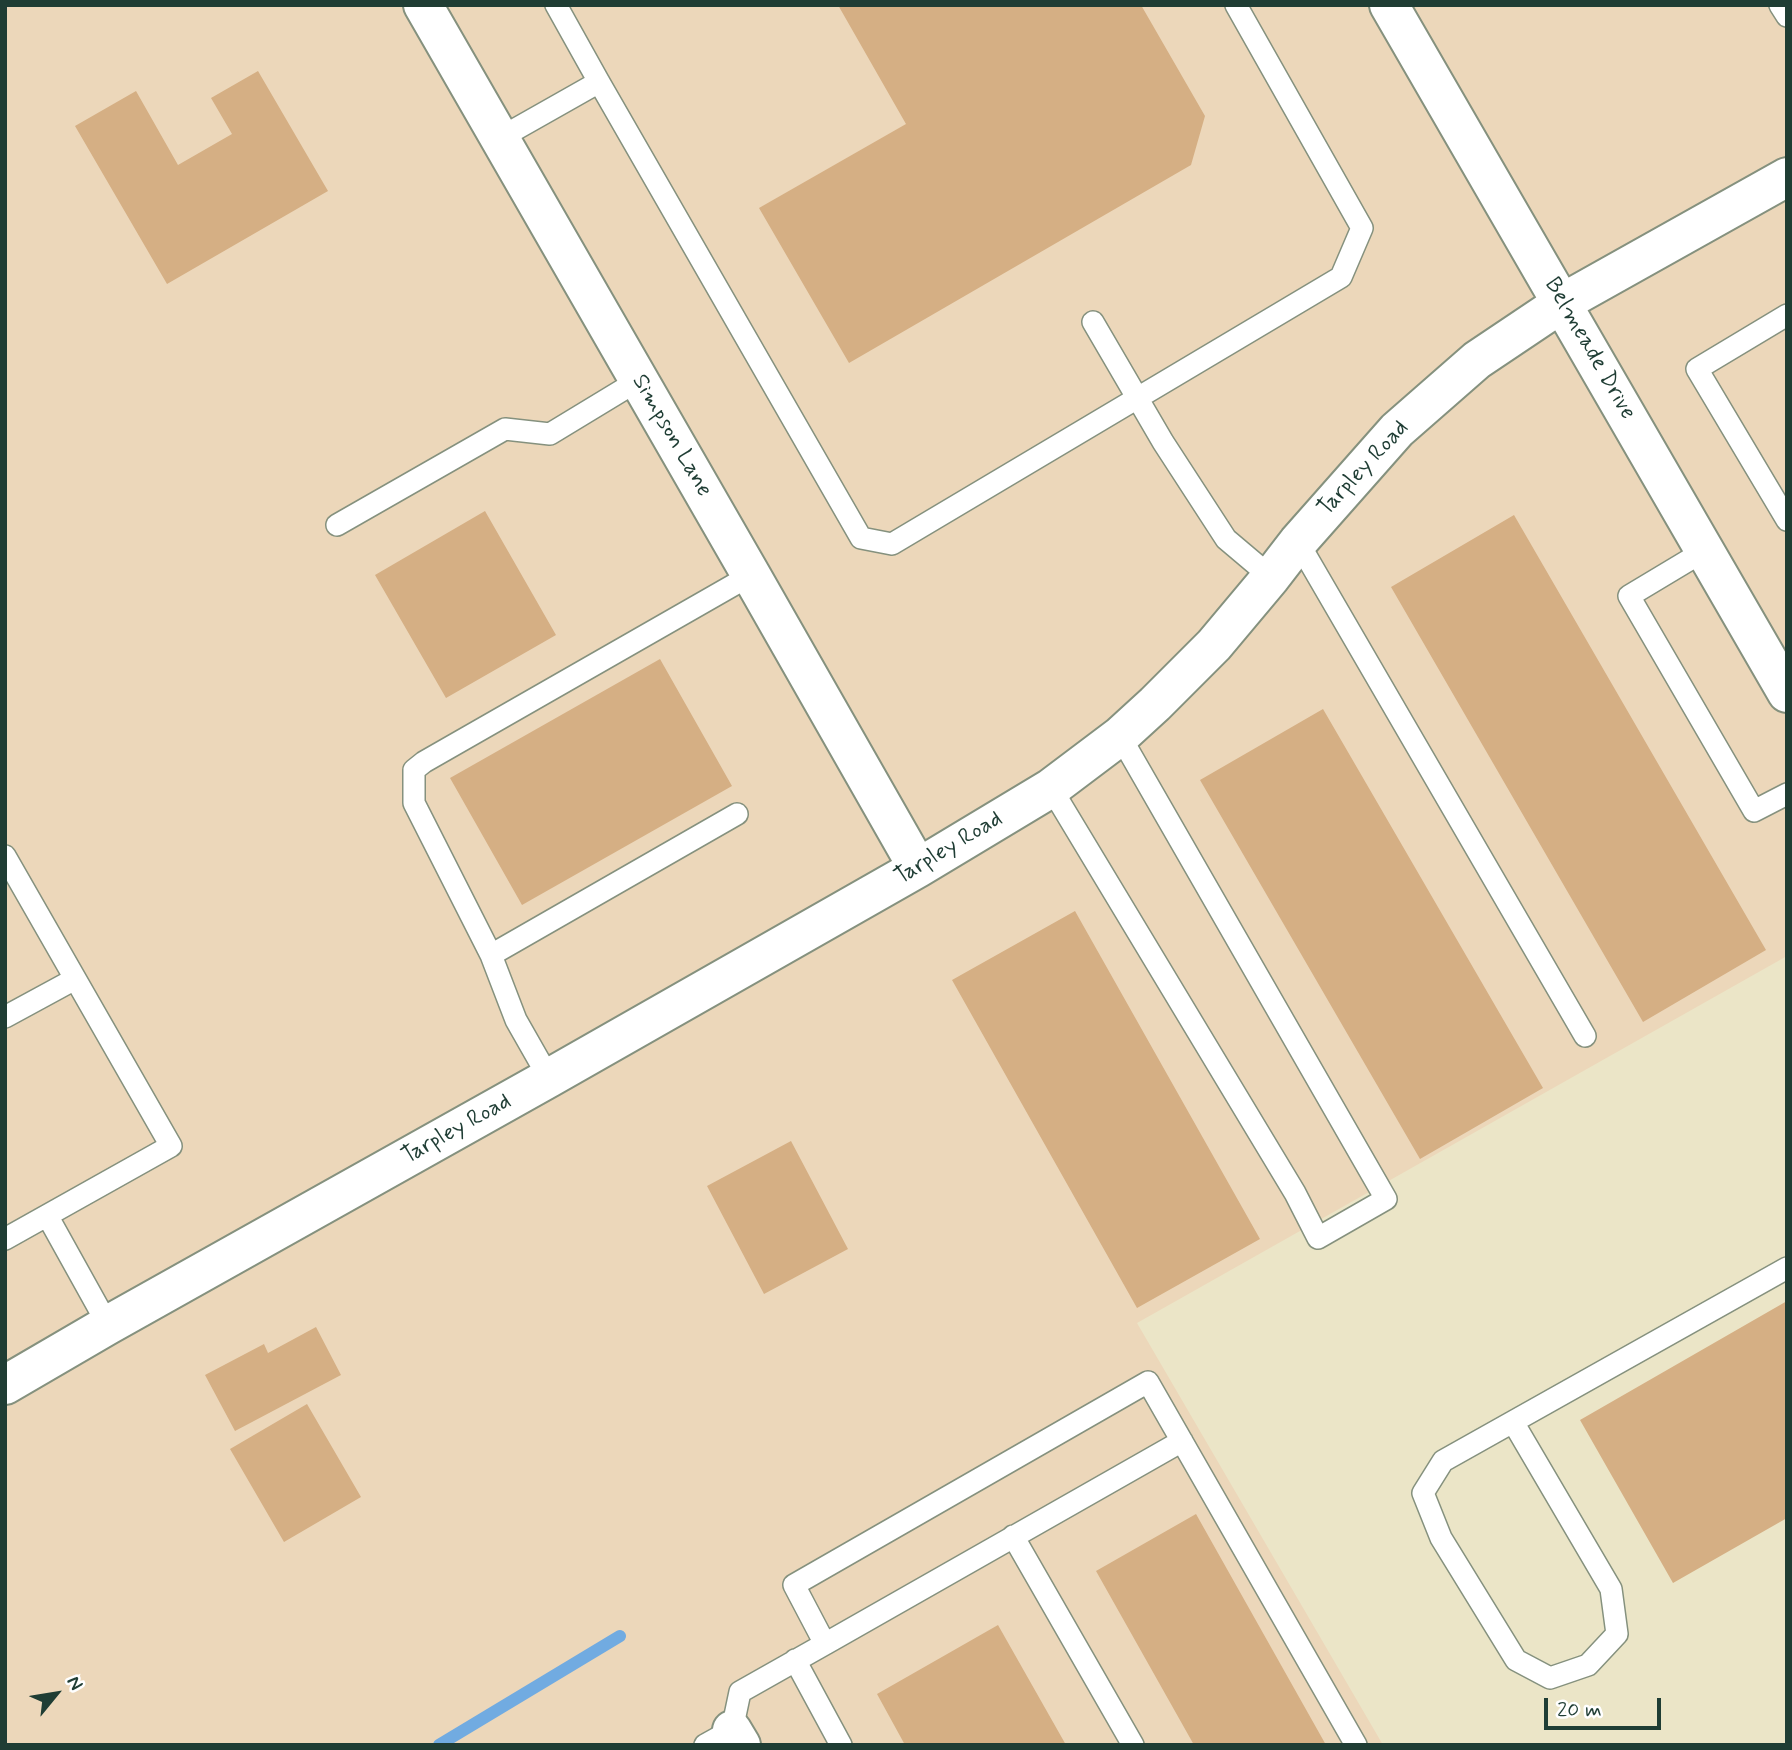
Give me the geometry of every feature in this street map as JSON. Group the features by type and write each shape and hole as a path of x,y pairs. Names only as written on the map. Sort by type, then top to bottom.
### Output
{"street":[{"name":"Simpson Lane","path":"423,5 918,868"},
{"name":"Belmeade Drive","path":"1389,5 1787,693"},
{"name":"Tarpley Road","path":"5,1385 918,868 1051,789 1119,736 1214,645 1298,542 1397,430 1477,360 1562,303 1787,177"}],"lane":[{"path":"556,5 861,538 892,544 1341,277 1362,228 1236,5"},
{"path":"1780,5 1787,16"},
{"path":"500,138 599,82"},
{"path":"1787,315 1697,369 1787,520"},
{"path":"1093,322 1163,442 1226,539 1271,577"},
{"path":"337,525 505,429 551,434 639,380"},
{"path":"1298,542 1585,1036"},
{"path":"1704,551 1629,596 1754,811 1787,794"},
{"path":"549,1078 516,1020 491,955 414,803 414,771 424,762 751,575"},
{"path":"1051,789 1295,1193 1318,1238 1386,1199 1119,736"},
{"path":"491,955 737,814"},
{"path":"5,856 171,1146 5,1239"},
{"path":"5,1017 75,979"},
{"path":"48,1217 108,1325"},
{"path":"1513,1422 1611,1589 1616,1623 1617,1634 1588,1665 1550,1678 1516,1660 1441,1538 1423,1493 1443,1461 1787,1268"},
{"path":"825,1644 794,1585 1148,1381 1356,1745"},
{"path":"726,1740 740,1692 1182,1441"},
{"path":"1013,1536 1133,1745"},
{"path":"795,1660 841,1745"}],"shaded area":[{"path":"5,5 1787,5 1787,956 1137,1323 1383,1745 5,1745"}],"building":[{"path":"838,5 1141,5 1205,116 1191,165 849,363 759,208 906,124"},
{"path":"258,71 328,191 167,284 75,126 136,91 178,165 232,134 211,98"},
{"path":"485,511 556,635 446,698 375,575"},
{"path":"1514,515 1766,950 1643,1022 1391,587"},
{"path":"660,659 732,786 522,905 450,778"},
{"path":"1323,709 1543,1088 1420,1159 1200,780"},
{"path":"1075,911 1260,1239 1137,1308 952,980"},
{"path":"791,1141 848,1249 764,1294 707,1186"},
{"path":"1787,1301 1787,1518 1673,1583 1580,1420"},
{"path":"316,1327 341,1375 235,1431 205,1375 264,1344 268,1353"},
{"path":"307,1404 361,1497 284,1542 230,1449"},
{"path":"1196,1514 1326,1745 1194,1745 1096,1571"},
{"path":"998,1625 1066,1745 905,1745 877,1694"}],"waterway":[{"path":"439,1745 620,1636"}]}
